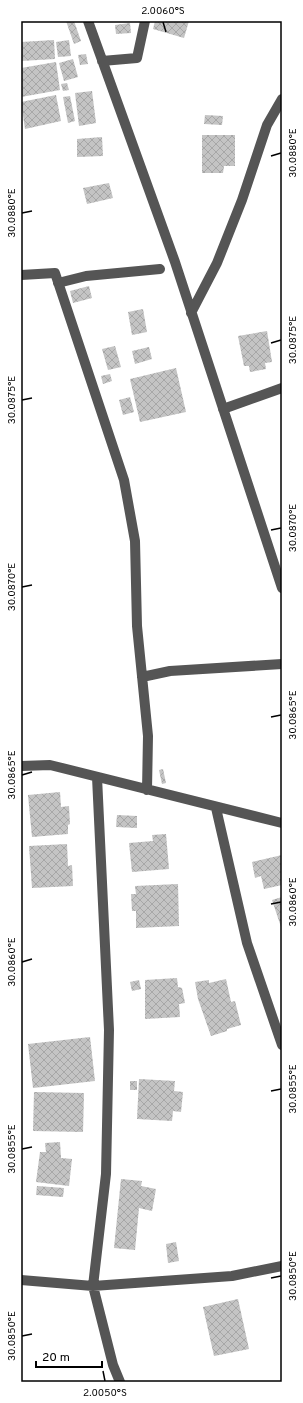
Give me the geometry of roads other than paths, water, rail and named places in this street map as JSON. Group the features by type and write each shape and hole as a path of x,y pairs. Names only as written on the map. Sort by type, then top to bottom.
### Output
{"street":[{"path":"88,21 191,312 223,409 278,561 282,588"},
{"path":"102,61 137,58 146,21"},
{"path":"191,312 217,263 242,200 268,125 282,99"},
{"path":"58,283 86,276 160,269"},
{"path":"21,275 55,273 124,480 134,541 137,626 148,736 147,790"},
{"path":"223,409 282,388"},
{"path":"142,677 170,671 282,664"},
{"path":"21,766 50,765 216,808 282,823"},
{"path":"97,777 109,1030 106,1174 93,1286 113,1365 120,1382"},
{"path":"216,808 247,943 282,1045"},
{"path":"21,1280 93,1286 232,1276 282,1266"}]}
